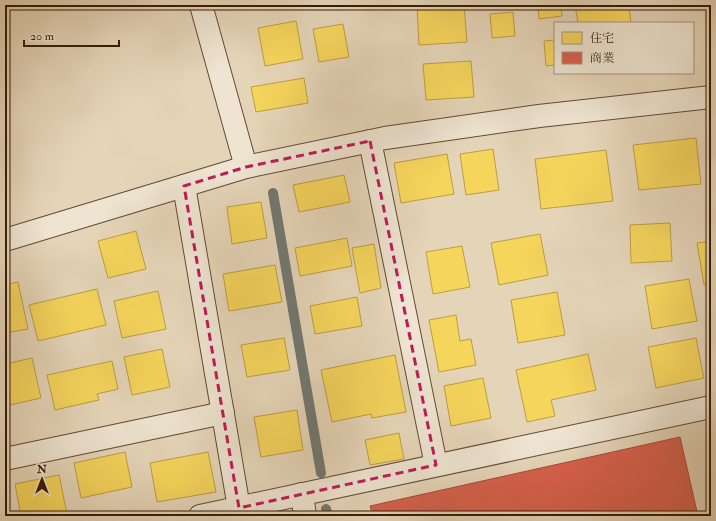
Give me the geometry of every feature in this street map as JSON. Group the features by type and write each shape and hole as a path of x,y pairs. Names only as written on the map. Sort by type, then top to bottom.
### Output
{"street":[{"path":"201,5 246,167"},
{"path":"5,240 246,167 370,141 538,116 711,97"},
{"path":"370,141 436,465"},
{"path":"184,186 239,508"},
{"path":"200,516 711,407"},
{"path":"5,459 223,413"},
{"path":"302,494 305,516"}],"highlighted area":[{"path":"370,141 436,465 239,508 184,186 246,167"}],"building: 住宅":[{"path":"417,5 464,5 467,42 419,45"},
{"path":"538,5 561,5 562,16 539,19"},
{"path":"575,5 629,5 631,22 578,22"},
{"path":"513,12 515,36 492,38 490,14"},
{"path":"296,21 303,59 265,66 258,28"},
{"path":"343,24 349,57 319,62 313,29"},
{"path":"554,40 554,65 546,66 544,41"},
{"path":"471,61 474,97 426,100 423,64"},
{"path":"304,78 308,103 256,112 251,87"},
{"path":"696,138 701,184 639,190 633,145"},
{"path":"493,149 499,190 466,195 460,154"},
{"path":"606,150 613,201 541,209 535,159"},
{"path":"447,154 454,194 401,203 394,163"},
{"path":"344,175 350,202 299,212 293,185"},
{"path":"261,202 267,238 232,244 227,207"},
{"path":"670,223 672,261 631,263 630,225"},
{"path":"136,231 146,269 108,278 98,241"},
{"path":"540,234 548,275 499,285 491,243"},
{"path":"347,238 352,266 300,276 295,248"},
{"path":"711,241 711,284 704,285 697,243"},
{"path":"374,244 381,288 360,293 352,248"},
{"path":"462,246 470,287 433,294 426,252"},
{"path":"275,265 282,302 229,311 223,274"},
{"path":"689,279 697,321 652,329 645,286"},
{"path":"18,282 28,329 5,333 5,285"},
{"path":"97,289 106,325 38,341 29,305"},
{"path":"158,291 166,329 122,338 114,301"},
{"path":"557,292 565,335 518,343 511,300"},
{"path":"357,297 362,326 315,334 310,306"},
{"path":"456,315 460,341 471,339 476,365 439,372 429,320"},
{"path":"284,338 290,370 247,377 241,345"},
{"path":"696,338 704,378 656,388 648,347"},
{"path":"162,349 170,387 132,395 124,357"},
{"path":"588,354 596,390 551,400 555,416 527,422 516,370"},
{"path":"395,355 406,412 372,418 371,414 332,422 321,370"},
{"path":"32,358 41,398 5,406 5,364"},
{"path":"112,361 118,389 97,394 99,400 55,410 47,375"},
{"path":"483,378 491,418 451,426 444,386"},
{"path":"297,410 303,450 261,457 254,417"},
{"path":"399,433 404,459 370,465 365,440"},
{"path":"125,452 132,487 81,498 74,463"},
{"path":"208,452 216,492 157,502 150,463"},
{"path":"59,475 67,514 58,516 21,516 15,484"}],"building: 商業":[{"path":"680,437 698,516 373,516 370,506"}],"waterway":[{"path":"273,193 321,473"},
{"path":"326,509 328,516"}]}
